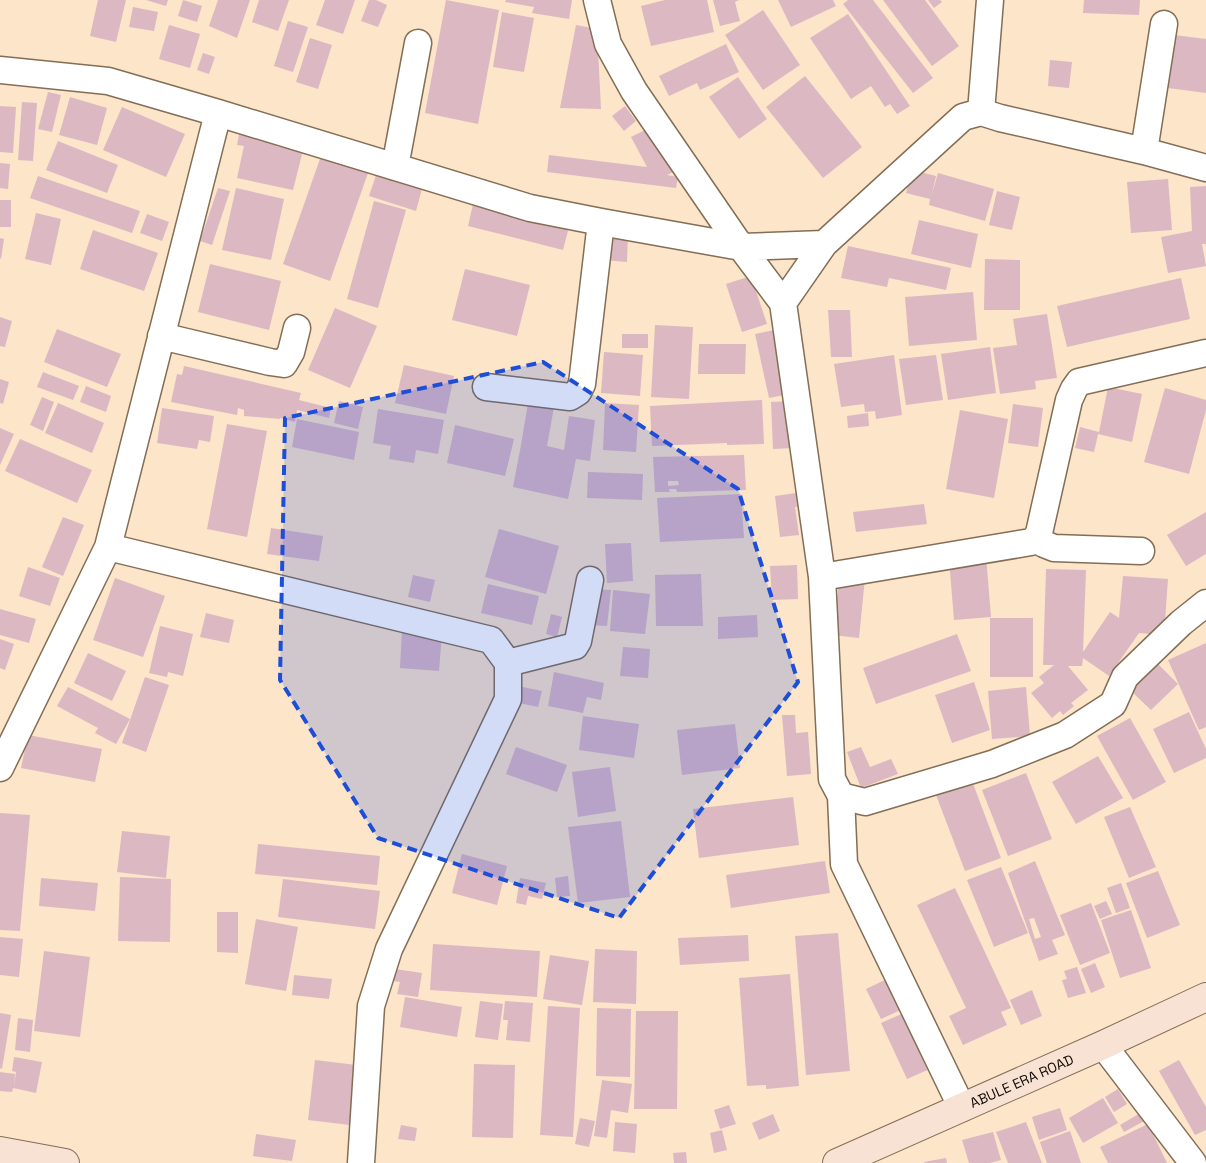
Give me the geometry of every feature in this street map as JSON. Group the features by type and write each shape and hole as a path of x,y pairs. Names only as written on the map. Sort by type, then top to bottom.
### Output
{"street":[{"path":"597,0 608,44 634,91 741,247 783,303 822,577 832,779 841,796 844,864 962,1108"},
{"path":"981,112 990,0"},
{"path":"1144,151 1164,24"},
{"path":"395,167 418,44"},
{"path":"0,70 108,81 530,208 741,247 824,244"},
{"path":"783,303 824,244 963,118 981,112 1144,151 1206,168"},
{"path":"0,768 108,547 218,113"},
{"path":"486,387 570,397 578,392 582,384 601,222"},
{"path":"161,336 284,364 291,352 297,328"},
{"path":"822,577 1031,542 1039,533 1069,400 1079,382 1206,352"},
{"path":"1036,538 1054,548 1141,552"},
{"path":"108,547 491,640 508,663 508,699 389,949 371,1006 361,1163"},
{"path":"508,663 575,646 578,640 590,580"},
{"path":"841,796 865,802 992,764 1064,735 1113,704 1125,677 1181,623 1206,602"},
{"name":"ABULE ERA ROAD","path":"837,1163 1103,1045 1206,997"},
{"path":"1103,1045 1193,1163"},
{"path":"0,1150 65,1163"}],"highlighted area":[{"path":"543,362 738,489 798,682 619,918 378,838 280,680 285,418"}],"building":[{"path":"98,0 126,0 116,42 90,36"},
{"path":"146,0 168,0 166,6"},
{"path":"183,0 202,6 197,22 178,16"},
{"path":"218,0 250,0 237,38 209,26"},
{"path":"259,0 289,0 278,31 252,22"},
{"path":"325,0 355,0 343,34 316,25"},
{"path":"369,0 376,0 387,5 378,27 361,21"},
{"path":"446,0 499,10 478,124 425,113"},
{"path":"506,0 572,0 569,19 532,13 534,7 505,2"},
{"path":"665,0 707,0 714,32 651,46 641,6"},
{"path":"713,0 739,0 735,2 740,21 720,26"},
{"path":"778,0 833,0 836,6 791,27"},
{"path":"848,0 873,0 933,78 913,93 843,4"},
{"path":"883,0 925,0 959,46 932,66"},
{"path":"928,0 940,0 942,2 934,8"},
{"path":"1084,0 1140,0 1139,15 1083,13"},
{"path":"133,7 158,12 154,31 129,27"},
{"path":"763,10 800,65 763,90 725,35"},
{"path":"502,12 534,18 524,72 493,67"},
{"path":"848,14 910,106 897,114 890,104 885,107 871,86 851,99 810,38"},
{"path":"288,21 308,27 293,72 274,66"},
{"path":"169,25 200,34 190,68 159,59"},
{"path":"576,25 597,29 601,109 560,108"},
{"path":"1174,35 1206,39 1206,93 1168,88"},
{"path":"310,38 332,45 318,89 296,82"},
{"path":"726,44 739,72 700,90 697,83 669,96 659,76"},
{"path":"203,53 215,57 209,74 197,70"},
{"path":"1050,60 1072,62 1069,88 1048,86"},
{"path":"805,76 862,147 823,178 766,107"},
{"path":"738,77 767,119 739,139 709,97"},
{"path":"48,92 61,95 52,132 38,129"},
{"path":"70,97 107,108 97,145 59,135"},
{"path":"22,102 37,103 33,161 18,160"},
{"path":"0,106 16,107 13,153 0,152"},
{"path":"625,106 636,121 624,131 612,116"},
{"path":"122,107 185,134 166,177 103,150"},
{"path":"649,128 673,172 667,175 678,177 676,188 547,172 549,155 647,167 631,137"},
{"path":"239,134 277,143 276,146 294,150 309,145 306,155 302,154 293,190 237,178 244,146 237,145"},
{"path":"58,141 118,165 107,193 46,170"},
{"path":"321,156 368,173 330,281 283,264"},
{"path":"0,163 10,164 8,189 0,188"},
{"path":"912,170 936,176 932,194 938,173 994,189 985,221 929,205 930,199 906,193"},
{"path":"376,175 422,189 416,211 369,196"},
{"path":"38,176 140,211 132,233 30,198"},
{"path":"1168,179 1172,230 1131,233 1127,182"},
{"path":"1206,186 1206,244 1202,244 1206,266 1168,273 1161,237 1192,231 1190,187"},
{"path":"218,188 230,191 212,245 200,241"},
{"path":"236,188 284,199 271,260 222,250"},
{"path":"997,191 1020,197 1012,230 989,225"},
{"path":"0,200 11,200 11,227 0,227"},
{"path":"474,200 570,223 563,250 468,226"},
{"path":"374,201 406,210 378,308 347,299"},
{"path":"36,213 61,219 51,265 25,259"},
{"path":"147,214 169,222 162,241 140,233"},
{"path":"919,220 978,234 971,268 911,254"},
{"path":"93,230 158,253 144,291 80,269"},
{"path":"605,231 628,232 627,262 603,260"},
{"path":"0,238 4,239 1,259 0,258"},
{"path":"848,246 951,268 946,290 889,278 887,287 841,278"},
{"path":"985,259 1020,260 1020,310 984,310"},
{"path":"210,264 281,281 269,330 198,312"},
{"path":"465,269 530,285 517,336 452,320"},
{"path":"751,276 767,324 742,332 726,284"},
{"path":"1181,278 1190,319 1067,347 1057,306"},
{"path":"973,292 977,340 909,346 905,297"},
{"path":"335,308 377,326 350,388 308,370"},
{"path":"828,310 850,310 852,357 831,357"},
{"path":"1047,314 1057,378 1035,381 1036,389 1000,394 993,348 1017,345 1013,319"},
{"path":"0,317 12,321 5,347 0,346"},
{"path":"655,325 693,327 689,399 651,397"},
{"path":"57,329 121,354 107,387 44,362"},
{"path":"780,329 794,393 769,398 755,334"},
{"path":"622,334 648,334 648,348 622,348"},
{"path":"699,344 746,344 745,374 698,374"},
{"path":"990,347 996,393 948,400 941,354"},
{"path":"604,352 643,355 640,396 601,393"},
{"path":"894,355 902,415 876,419 875,411 865,412 864,404 841,407 834,364"},
{"path":"936,355 943,400 906,405 899,359"},
{"path":"404,365 454,376 446,414 395,403"},
{"path":"184,366 301,393 299,400 331,408 329,418 297,410 295,422 280,418 244,416 244,410 238,408 237,415 171,402 177,374 182,375"},
{"path":"43,372 79,386 73,400 37,387"},
{"path":"0,379 9,382 3,404 0,403"},
{"path":"86,386 111,396 106,412 80,402"},
{"path":"1108,387 1142,394 1132,442 1098,434 1094,452 1075,448 1080,427 1099,432"},
{"path":"1165,388 1206,400 1206,410 1189,474 1144,462"},
{"path":"42,397 54,402 43,431 30,425"},
{"path":"762,400 764,444 727,445 727,443 652,446 650,406"},
{"path":"339,401 363,407 358,429 334,423"},
{"path":"793,401 794,448 773,449 771,402"},
{"path":"58,403 104,423 92,453 45,433"},
{"path":"528,403 554,407 547,446 564,450 569,416 595,420 590,461 576,459 568,499 513,487"},
{"path":"605,403 639,405 636,452 603,450"},
{"path":"1013,404 1043,408 1038,447 1008,443"},
{"path":"162,408 214,416 210,442 199,440 197,449 157,443"},
{"path":"378,409 444,420 438,454 416,450 414,463 389,459 391,446 373,443"},
{"path":"960,410 1008,419 994,498 946,489"},
{"path":"868,413 869,426 848,428 847,416"},
{"path":"297,419 359,432 354,460 292,447"},
{"path":"227,424 267,431 247,537 207,529"},
{"path":"455,425 514,439 505,476 447,463"},
{"path":"0,428 14,434 0,465"},
{"path":"20,439 92,470 77,503 5,471"},
{"path":"744,455 746,490 677,492 676,489 669,489 670,492 655,492 653,457","holes":["668,481 678,481 679,485 668,486"]},
{"path":"588,472 643,474 642,500 587,498"},
{"path":"796,493 797,507 795,507 799,535 780,537 775,496"},
{"path":"741,494 744,538 660,542 657,498"},
{"path":"924,504 927,524 856,532 853,512"},
{"path":"1206,512 1206,554 1186,566 1167,535"},
{"path":"63,517 84,525 63,576 42,567"},
{"path":"271,528 323,536 319,561 267,554"},
{"path":"499,529 559,546 546,594 485,577"},
{"path":"631,543 633,581 607,583 605,544"},
{"path":"986,556 991,617 954,620 949,559"},
{"path":"797,565 798,599 772,600 770,566"},
{"path":"28,567 60,578 50,606 19,596"},
{"path":"1046,569 1086,570 1083,652 1110,612 1119,618 1123,576 1168,579 1164,635 1139,633 1109,676 1083,658 1082,666 1068,666 1088,690 1071,703 1074,706 1063,715 1060,711 1052,718 1031,693 1044,683 1039,677 1054,665 1043,665"},
{"path":"701,574 703,626 656,626 655,575"},
{"path":"413,575 435,580 430,602 408,597"},
{"path":"840,575 865,578 859,638 833,635"},
{"path":"115,578 165,596 143,657 93,640"},
{"path":"488,584 539,596 532,625 481,613"},
{"path":"596,589 611,590 607,626 592,625"},
{"path":"613,590 650,594 645,634 610,631"},
{"path":"0,609 36,619 29,643 0,635"},
{"path":"206,613 234,620 229,643 200,637"},
{"path":"551,614 562,617 557,637 546,634"},
{"path":"757,615 758,637 718,639 718,617"},
{"path":"990,618 1033,618 1033,677 990,677"},
{"path":"160,626 193,634 183,676 168,672 167,677 149,673"},
{"path":"402,630 442,633 439,671 400,668"},
{"path":"957,634 971,671 876,704 863,668"},
{"path":"0,639 14,644 5,670 0,668"},
{"path":"1206,643 1206,727 1199,730 1168,660"},
{"path":"623,647 650,649 648,678 620,676"},
{"path":"88,653 126,671 112,701 74,683"},
{"path":"1156,662 1178,684 1151,710 1129,689"},
{"path":"554,672 604,683 601,700 587,697 583,713 548,706"},
{"path":"145,677 169,685 146,752 122,743"},
{"path":"974,682 990,730 952,743 935,695"},
{"path":"518,686 542,691 538,707 514,702"},
{"path":"68,687 130,719 116,744 95,733 98,728 57,706"},
{"path":"1026,687 1030,736 992,739 988,691"},
{"path":"1189,712 1206,749 1206,758 1174,773 1153,729"},
{"path":"782,715 795,715 796,733 808,732 811,774 787,776"},
{"path":"583,716 639,724 634,758 579,750"},
{"path":"1130,718 1166,782 1133,800 1097,736"},
{"path":"735,724 740,768 682,775 677,730"},
{"path":"28,735 102,749 95,782 21,768"},
{"path":"516,747 567,765 557,792 506,774"},
{"path":"861,747 870,767 891,759 898,774 861,788 847,752"},
{"path":"1098,756 1123,798 1076,824 1052,782"},
{"path":"610,767 616,811 578,817 572,772"},
{"path":"1026,773 1052,839 1008,856 982,790"},
{"path":"972,781 1001,858 965,871 936,795"},
{"path":"793,797 799,845 699,858 693,809"},
{"path":"1130,807 1156,867 1129,878 1104,817"},
{"path":"0,813 30,815 20,931 0,930"},
{"path":"621,821 630,897 578,903 568,827"},
{"path":"122,831 170,836 166,878 117,872"},
{"path":"258,844 380,856 377,885 255,874"},
{"path":"462,854 507,866 497,905 452,893"},
{"path":"825,861 830,893 731,908 726,875"},
{"path":"1035,861 1065,935 1052,940 1058,954 1039,961 1008,873","holes":["1034,918 1041,937 1035,939 1029,919"]},
{"path":"1001,867 1028,933 994,947 967,880"},
{"path":"1158,871 1180,925 1147,938 1126,883"},
{"path":"568,876 570,896 557,897 555,878"},
{"path":"120,877 171,879 170,942 118,941"},
{"path":"41,878 98,883 95,911 39,906"},
{"path":"520,878 546,883 542,899 528,896 526,905 516,903"},
{"path":"283,879 380,891 375,929 278,917"},
{"path":"1121,883 1130,908 1116,913 1107,888"},
{"path":"955,888 1011,1008 1001,1012 1007,1025 963,1045 949,1016 966,1008 917,905"},
{"path":"1106,901 1112,914 1100,919 1094,906"},
{"path":"1091,903 1110,953 1080,965 1060,915"},
{"path":"1131,910 1151,968 1120,978 1101,920"},
{"path":"217,912 238,912 238,953 217,952"},
{"path":"256,919 298,927 286,991 245,984"},
{"path":"838,933 850,1071 806,1075 795,936"},
{"path":"748,935 749,961 680,965 678,938"},
{"path":"0,937 23,939 19,977 0,975"},
{"path":"433,944 540,951 537,997 430,990"},
{"path":"595,949 637,951 636,1004 593,1002"},
{"path":"44,951 90,957 80,1037 34,1031"},
{"path":"550,955 589,961 582,1005 543,999"},
{"path":"1095,963 1105,987 1091,993 1081,969"},
{"path":"1077,967 1086,993 1068,998 1062,980 1067,979 1064,971"},
{"path":"395,969 422,973 418,997 397,994 400,982 393,981"},
{"path":"790,974 799,1086 766,1089 766,1085 747,1086 739,978"},
{"path":"294,975 332,979 329,999 292,995"},
{"path":"887,979 903,1009 881,1019 866,989"},
{"path":"1032,990 1042,1016 1021,1025 1010,1000"},
{"path":"405,997 462,1007 457,1037 400,1027"},
{"path":"480,1001 503,1004 498,1040 475,1037"},
{"path":"505,1001 533,1003 530,1042 506,1040 508,1020 503,1020"},
{"path":"548,1006 580,1008 573,1137 540,1135"},
{"path":"597,1008 631,1009 630,1077 596,1076"},
{"path":"636,1011 678,1011 677,1109 634,1109"},
{"path":"906,1012 932,1068 907,1079 881,1023"},
{"path":"0,1013 11,1015 2,1069 0,1068"},
{"path":"18,1018 33,1020 30,1052 15,1050"},
{"path":"14,1057 42,1062 36,1093 13,1088 12,1092 0,1091 0,1072 15,1074 14,1086 16,1072 12,1071"},
{"path":"315,1060 356,1065 350,1125 308,1120"},
{"path":"1179,1060 1206,1107 1206,1130 1195,1135 1159,1071"},
{"path":"474,1064 515,1065 513,1138 472,1137"},
{"path":"602,1080 632,1084 628,1113 611,1110 607,1138 594,1136"},
{"path":"1118,1089 1127,1104 1114,1112 1105,1097"},
{"path":"1103,1098 1118,1123 1083,1143 1069,1118"},
{"path":"729,1105 736,1124 720,1129 714,1110"},
{"path":"1060,1108 1067,1130 1039,1140 1032,1117"},
{"path":"1142,1112 1146,1120 1124,1132 1120,1125"},
{"path":"773,1114 780,1131 759,1140 752,1123"},
{"path":"580,1118 595,1121 589,1147 575,1144"},
{"path":"615,1122 637,1124 635,1153 613,1151"},
{"path":"1026,1122 1042,1163 1008,1163 996,1132"},
{"path":"1148,1124 1167,1163 1108,1163 1100,1147"},
{"path":"401,1125 417,1128 415,1141 398,1139"},
{"path":"722,1130 727,1150 714,1153 710,1133"},
{"path":"1070,1131 1081,1163 1047,1163 1040,1142"},
{"path":"993,1132 1001,1160 990,1163 969,1163 962,1140"},
{"path":"256,1134 296,1140 292,1161 253,1156"},
{"path":"686,1152 687,1163 674,1163 673,1153"},
{"path":"946,1158 947,1163 924,1162"}]}
